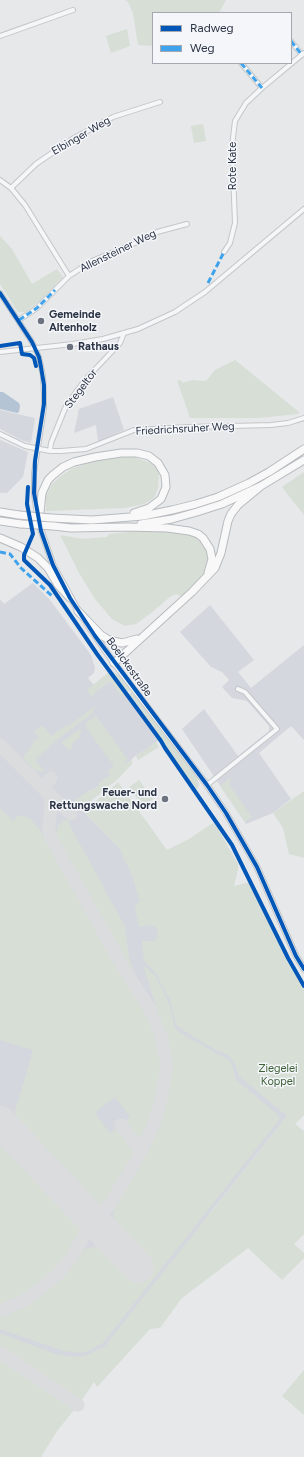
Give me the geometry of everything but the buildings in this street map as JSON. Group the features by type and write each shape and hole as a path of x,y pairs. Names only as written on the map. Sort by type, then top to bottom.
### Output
{"highway":[{"path":"0,512 51,518 92,520 143,516 172,510 218,497 269,472 304,449"},
{"path":"39,524 42,493 48,480 57,471 74,462 96,457 120,453 144,454 153,459 163,469 166,480 164,493 156,504 123,517"},
{"path":"127,526 172,519 222,504 261,486 304,460"},
{"path":"114,663 204,580 217,563 231,514 238,505 261,486"},
{"path":"0,521 71,528 127,526 176,528 189,531 198,534 206,541 212,553 211,565 204,580"},
{"path":"0,538 31,553 45,565 70,598"},
{"path":"78,611 109,640 122,643 140,638"}],"street":[{"path":"0,36 73,10"},
{"name":"Rote Kate","path":"292,42 303,54 292,63"},
{"path":"242,64 262,88"},
{"name":"Rote Kate","path":"224,252 230,243 235,223 232,146 235,121 246,103 291,64"},
{"name":"Elbinger Weg","path":"10,188 36,164 74,138 113,117 160,102"},
{"path":"0,180 10,188 28,210 69,276"},
{"path":"0,352 73,344 124,333 138,329 175,312 205,292 304,209"},
{"name":"Allensteiner Weg","path":"19,320 37,308 69,276 92,261 147,238 157,232 187,224"},
{"name":"Boelckestraße","path":"0,293 19,320 35,348 41,367 44,395 34,473 34,493 39,524 53,564 78,611 114,663 226,813 257,867 296,956 304,969"},
{"name":"Stegeltor","path":"50,451 51,443 66,406 85,380 120,343 124,333"},
{"name":"Friedrichsruher Weg","path":"0,434 25,446 50,451 61,451 86,449 134,430 271,425 288,423 304,418"},
{"path":"207,786 277,729 245,692 238,689"}],"shaded area":[{"path":"113,397 124,430 98,442 96,425 74,433 79,409"},
{"path":"0,410 35,418 31,443 21,440 0,429"},
{"path":"0,440 28,452 23,477 7,493 0,493"},
{"path":"33,583 50,600 91,655 95,668 94,673 88,678 98,690 110,681 117,683 158,741 134,757 114,776 91,791 90,790 74,802 141,870 304,1013 287,1116 210,1213 74,1410 0,1360 0,599 4,604"},
{"path":"210,605 254,660 238,672 251,688 304,645 304,740 291,726 259,753 291,799 273,813 246,824 182,729 204,709 238,756 269,731 269,726 247,701 232,698 222,687 229,680 222,672 211,667 180,632"}],"green space":[{"path":"125,0 226,0 220,12 152,12 152,46 138,45 133,13 128,2"},
{"path":"127,29 130,46 111,53 106,36"},
{"path":"203,124 206,141 194,143 191,126"},
{"path":"0,236 12,249 32,284 57,269 63,277 41,300 25,312 18,312 0,284"},
{"path":"235,360 299,412 298,414 259,418 190,418 177,380 182,381 183,383 192,380 207,380 215,370"},
{"path":"132,456 153,464 159,472 158,488 154,498 144,504 125,508 46,511 46,496 52,484 71,469 97,460"},
{"path":"304,472 304,515 282,487"},
{"path":"140,531 183,532 202,540 209,555 207,570 202,579 182,597 177,594 171,596 136,624 125,626 112,619 95,599 79,573 60,535 83,539 107,537 109,534"},
{"path":"109,672 124,694 121,696 110,681 93,694 95,697 92,697 88,692 89,688"},
{"path":"113,672 119,675 130,690 127,692"},
{"path":"132,692 197,777 199,785 196,790 164,742 129,694"},
{"path":"94,707 93,713 58,739 35,760 44,770 43,772 36,771 23,758 34,744 32,742 39,737 34,732 40,726 45,728 52,736 67,724 68,726"},
{"path":"96,716 128,760 125,763 127,764 132,759 132,764 118,779 81,809 74,801 90,790 91,791 99,786 98,783 110,775 107,771 114,766 86,728 87,722"},
{"path":"79,729 82,731 79,734 81,737 72,744 72,748 69,750 61,743"},
{"path":"156,742 159,747 138,760 136,756"},
{"path":"229,778 231,782 229,784 252,817 245,822 220,786"},
{"path":"139,780 153,799 143,806 129,787"},
{"name":"Ziegelei Koppel","path":"118,782 167,850 189,839 213,823 217,827 238,864 234,886 250,882 286,959 304,989 304,1115 295,1124 304,1131 304,1234 294,1244 304,1253 304,1258 282,1280 248,1248 182,1298 160,1328 150,1329 97,1387 94,1382 81,1401 0,1346 0,1333 55,1354 74,1357 85,1356 104,1347 287,1116 239,1076 236,1067 229,1056 205,1044 176,1025 170,1000 155,972 144,961 142,941 155,941 158,930 153,925 139,927 135,910 136,904 140,901 131,873 121,850 83,811"},
{"path":"304,791 304,858 289,854 283,828 273,813"},
{"path":"0,808 13,821 19,815 30,818 40,830 126,983 147,1013 153,1026 161,1054 162,1066 153,1113 142,1140 138,1141 123,1123 130,1117 115,1097 95,1113 110,1133 118,1127 131,1142 136,1151 107,1202 100,1205 97,1205 13,1118 33,1050 0,1040"},
{"path":"64,820 69,820 69,824 125,926 129,957 133,969 131,970 56,835 58,825"},
{"path":"143,965 154,974 162,989 170,1006 175,1028 182,1034 229,1060 232,1064 236,1080 277,1114 279,1120 103,1343 89,1351 78,1353 64,1351 0,1329 0,1315 18,1308 41,1294 62,1275 80,1252 88,1248 94,1247 102,1249 130,1278 149,1260 119,1228 113,1215 115,1205 146,1152 157,1127 171,1072 171,1058 169,1049"},
{"path":"0,1141 78,1223 80,1228 79,1235 66,1256 43,1282 16,1300 0,1306"},
{"path":"0,1360 74,1410 57,1431 41,1457 0,1457"},
{"path":"304,1370 304,1415 282,1396"}],"water":[{"path":"0,392 3,392 19,403 19,412 17,413 0,409"}],"taxiway":[{"path":"0,745 71,814"},
{"path":"42,787 51,778"},
{"path":"49,794 51,800 49,830 51,838 124,969 151,1011 161,1037 167,1065 159,1109 142,1150 110,1204 104,1210 96,1215 90,1214 82,1209"},
{"path":"121,1125 142,1150"},
{"path":"0,1311 27,1299 57,1275 71,1258 88,1229 88,1219 82,1209"},
{"path":"0,1352 78,1405"}],"runway":[{"path":"0,1122 138,1267"}],"marked path":[{"path":"292,42 302,55"},
{"path":"242,64 262,88"},
{"path":"208,283 224,252"},
{"path":"19,320 37,308 55,290"},
{"path":"0,552 10,554 21,568 52,596"}],"cycle path":[{"path":"0,293 32,342 39,357 41,367 44,385 44,404 35,461 34,493 41,531 53,565 70,598 95,636 207,785 226,813 257,867 296,956 304,969"},
{"path":"0,346 20,343 22,354 30,355 34,358 36,366"},
{"path":"28,487 27,504 33,534 24,555 24,560 50,585 97,654 161,741 232,845 288,958 304,986"}],"place":[{"name":"Gemeinde Altenholz","path":"41,321"},
{"name":"Rathaus","path":"70,347"},
{"name":"Feuer- und Rettungswache Nord","path":"165,799"}]}
